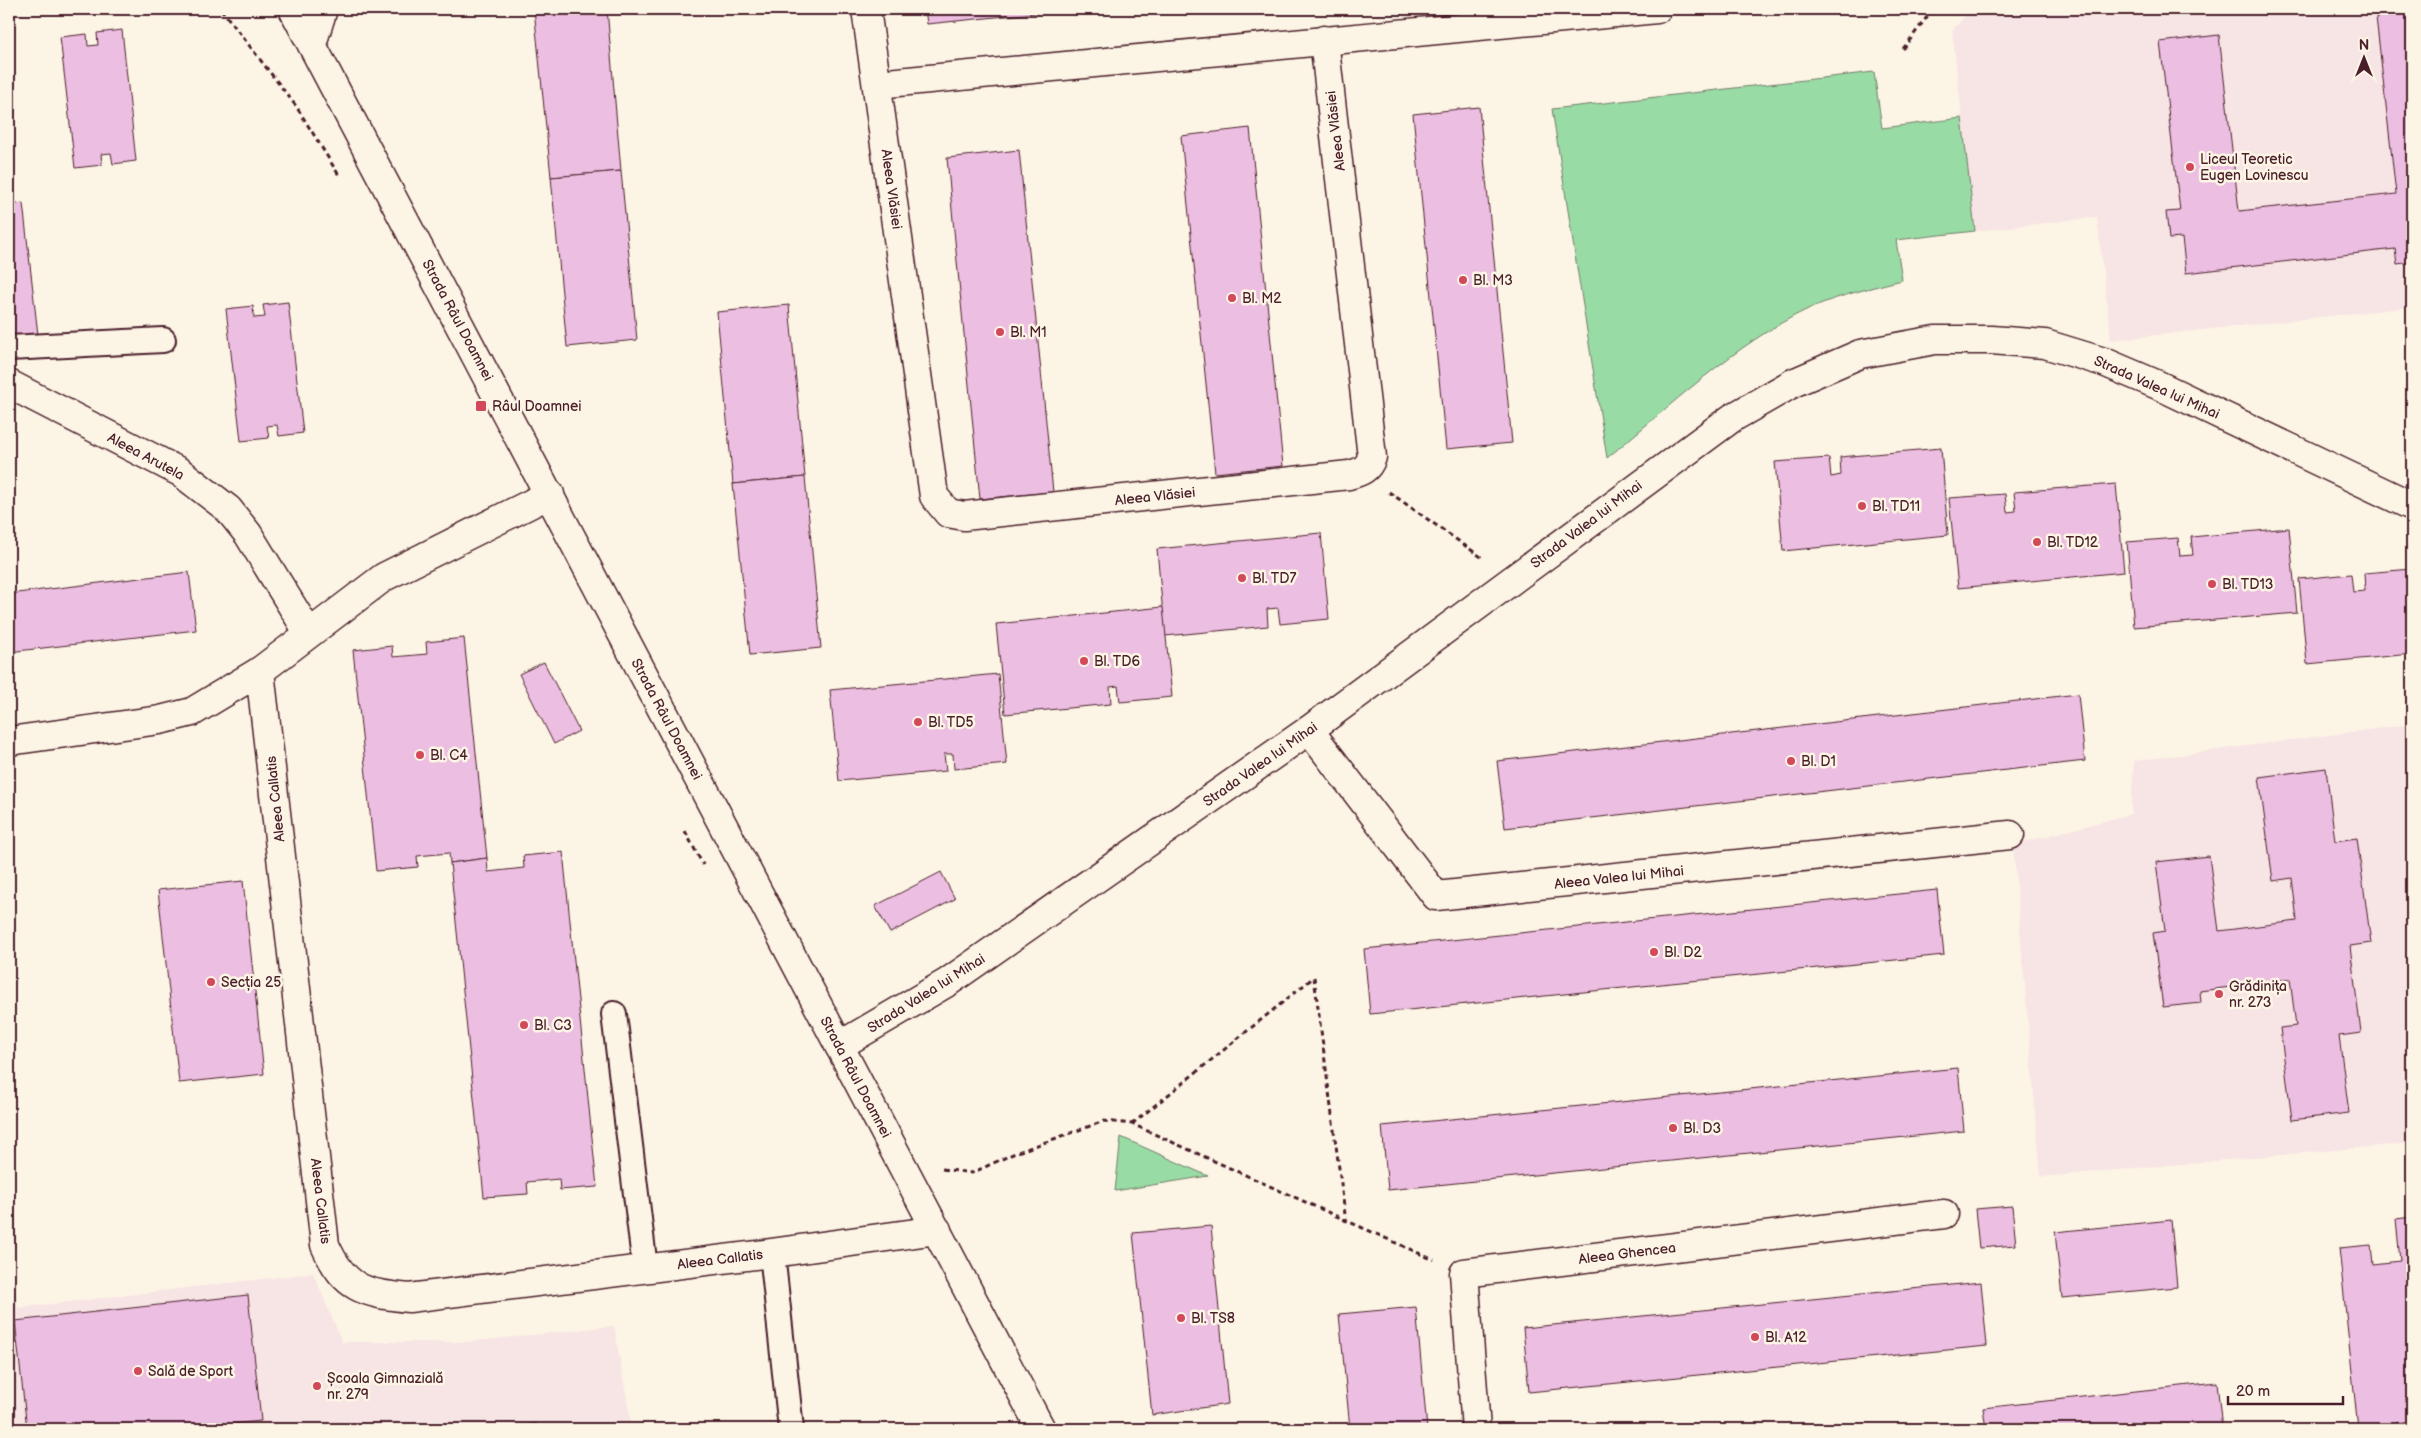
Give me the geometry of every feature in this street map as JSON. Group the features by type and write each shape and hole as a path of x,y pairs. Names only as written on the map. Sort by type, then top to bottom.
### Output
{"street":[{"name":"Strada Râul Doamnei","path":"292,9 550,494 1041,1429"},
{"path":"312,44 322,9"},
{"name":"Aleea Vlăsiei","path":"866,9 934,496 939,505 948,513 964,516 1360,472 1369,466 1372,457 1324,40"},
{"path":"877,84 1657,9"},
{"name":"Strada Valea lui Mihai","path":"839,1046 948,982 1309,730 1709,435 1793,383 1860,354 1935,340 1991,340 2045,344 2104,362 2158,385 2412,506"},
{"name":"Aleea Arutela","path":"9,384 180,472 228,509 248,534 308,632"},
{"path":"9,740 160,720 192,712 260,671 308,632 384,577 550,494"},
{"name":"Aleea Callatis","path":"260,671 325,1245 335,1267 357,1288 382,1295 409,1298 772,1253 936,1230"},
{"name":"Aleea Valea lui Mihai","path":"1309,730 1436,896 2010,835"},
{"name":"Aleea Ghencea","path":"1464,1274 1944,1214"},
{"path":"1464,1274 1476,1429"}],"lane":[{"path":"9,348 163,340"},
{"path":"614,1014 645,1268"},
{"path":"772,1253 791,1429"}],"path":[{"path":"1903,49 1933,9"},
{"path":"1360,472 1513,579"},
{"path":"1132,1124 1314,977 1346,1222"},
{"path":"902,1164 972,1172 1015,1153 1104,1122 1132,1124 1464,1274"}],"shaded area":[{"name":"Liceul Teoretic Eugen Lovinescu","path":"1972,9 2412,9 2412,307 2111,340 2097,217 1975,231 1952,30"},
{"name":"Grădinița nr. 273","path":"2412,724 2412,1143 2041,1177 2013,845 2131,814 2134,761"},
{"name":"Școala Gimnazială nr. 279","path":"9,1234 18,1308 313,1273 342,1342 467,1342 614,1326 632,1429 9,1429"}],"green space":[{"path":"1874,72 1882,128 1962,118 1975,231 1896,240 1902,280 1830,300 1781,323 1703,378 1607,458 1552,109"},
{"path":"1121,1137 1208,1176 1115,1191"},
{"path":"536,1423 537,1429 490,1429"}],"building":[{"path":"534,9 607,9 621,171 551,177"},
{"path":"925,9 1075,9 927,24"},
{"path":"2412,13 2412,262 2397,264 2395,249 2186,273 2182,238 2169,239 2166,212 2180,211 2160,42 2219,35 2239,211 2396,194 2376,17"},
{"path":"122,30 136,161 113,164 111,153 101,154 102,165 75,168 60,37 87,34 88,46 98,45 97,33"},
{"name":"Bl. M3","path":"1479,107 1512,443 1446,449 1413,114"},
{"name":"Bl. M2","path":"1250,128 1283,466 1215,473 1181,136"},
{"name":"Bl. M1","path":"1019,150 1053,492 980,499 947,158"},
{"path":"621,171 637,340 567,347 551,177"},
{"path":"23,203 38,335 12,338 12,327 9,327 9,205"},
{"path":"288,302 303,433 279,436 277,425 267,426 269,438 241,441 226,309 253,306 254,318 265,317 263,305"},
{"path":"789,305 805,477 733,484 717,312"},
{"name":"Bl. TD11","path":"1941,448 1948,535 1783,551 1775,462 1829,458 1831,477 1841,475 1840,457"},
{"path":"805,477 821,648 750,655 733,484"},
{"name":"Bl. TD12","path":"2116,484 2124,572 1958,588 1949,498 2005,494 2007,512 2016,511 2014,492"},
{"name":"Bl. TD13","path":"2289,528 2297,613 2134,627 2127,542 2178,538 2180,556 2193,555 2191,537"},
{"name":"Bl. TD7","path":"1321,533 1329,619 1280,624 1278,608 1267,609 1268,626 1165,636 1157,549"},
{"path":"2412,569 2412,654 2307,664 2299,579 2351,574 2353,592 2365,591 2364,573"},
{"path":"189,572 196,630 9,652 9,594"},
{"name":"Bl. TD6","path":"1163,607 1172,697 1120,702 1118,686 1110,687 1111,704 1005,714 996,624"},
{"name":"Bl. C4","path":"464,638 487,858 450,863 449,853 417,856 418,867 376,871 353,650 392,646 393,657 427,654 426,642"},
{"path":"544,662 579,731 554,744 519,674"},
{"name":"Bl. TD5","path":"998,674 1007,764 954,769 953,754 944,754 946,771 839,781 830,690"},
{"name":"Bl. D1","path":"2078,694 2085,761 1505,828 1497,761"},
{"path":"2326,768 2335,841 2357,838 2371,943 2350,946 2361,1033 2339,1036 2349,1113 2292,1120 2280,1028 2296,1026 2290,979 2200,991 2201,1003 2163,1007 2153,933 2165,931 2156,862 2209,856 2219,931 2297,921 2292,878 2273,881 2259,777"},
{"name":"Bl. C3","path":"563,852 597,1187 560,1190 559,1179 527,1182 528,1194 484,1197 450,863 487,858 488,872 524,868 523,856"},
{"path":"941,872 955,899 890,933 875,906"},
{"name":"Secția 25","path":"243,881 264,1074 179,1083 158,890"},
{"name":"Bl. D2","path":"1937,890 1944,955 1370,1014 1364,949"},
{"name":"Bl. D3","path":"1958,1068 1964,1131 1388,1190 1382,1126"},
{"path":"2012,1206 2016,1245 1979,1248 1975,1209"},
{"path":"2412,1217 2412,1421 2395,1423 2395,1429 2358,1429 2339,1248 2371,1245 2373,1264 2400,1261 2396,1219"},
{"path":"2171,1220 2177,1287 2062,1298 2055,1232"},
{"name":"Bl. TS8","path":"1211,1226 1228,1404 1152,1415 1133,1233"},
{"name":"Bl. A12","path":"1981,1282 1987,1346 1529,1392 1523,1328"},
{"name":"Sală de Sport","path":"248,1295 261,1421 186,1429 27,1429 15,1321"},
{"path":"1416,1307 1427,1429 1350,1429 1339,1314"},
{"path":"2217,1382 2222,1429 1986,1429 1983,1408"}],"place":[{"name":"Liceul Teoretic Eugen Lovinescu","path":"2190,167"},
{"name":"Bl. M3","path":"1463,280"},
{"name":"Bl. M2","path":"1232,298"},
{"name":"Bl. M1","path":"1000,332"},
{"name":"Râul Doamnei","path":"481,406"},
{"name":"Bl. TD11","path":"1862,506"},
{"name":"Bl. TD12","path":"2037,542"},
{"name":"Bl. TD7","path":"1242,578"},
{"name":"Bl. TD13","path":"2212,584"},
{"name":"Bl. TD6","path":"1084,661"},
{"name":"Bl. TD5","path":"918,722"},
{"name":"Bl. C4","path":"420,755"},
{"name":"Bl. D1","path":"1791,761"},
{"name":"Bl. D2","path":"1654,952"},
{"name":"Secția 25","path":"211,982"},
{"name":"Grădinița nr. 273","path":"2219,994"},
{"name":"Bl. C3","path":"524,1025"},
{"name":"Bl. D3","path":"1673,1128"},
{"name":"Bl. TS8","path":"1181,1318"},
{"name":"Bl. A12","path":"1755,1337"},
{"name":"Sală de Sport","path":"138,1371"},
{"name":"Școala Gimnazială nr. 279","path":"317,1386"}]}
